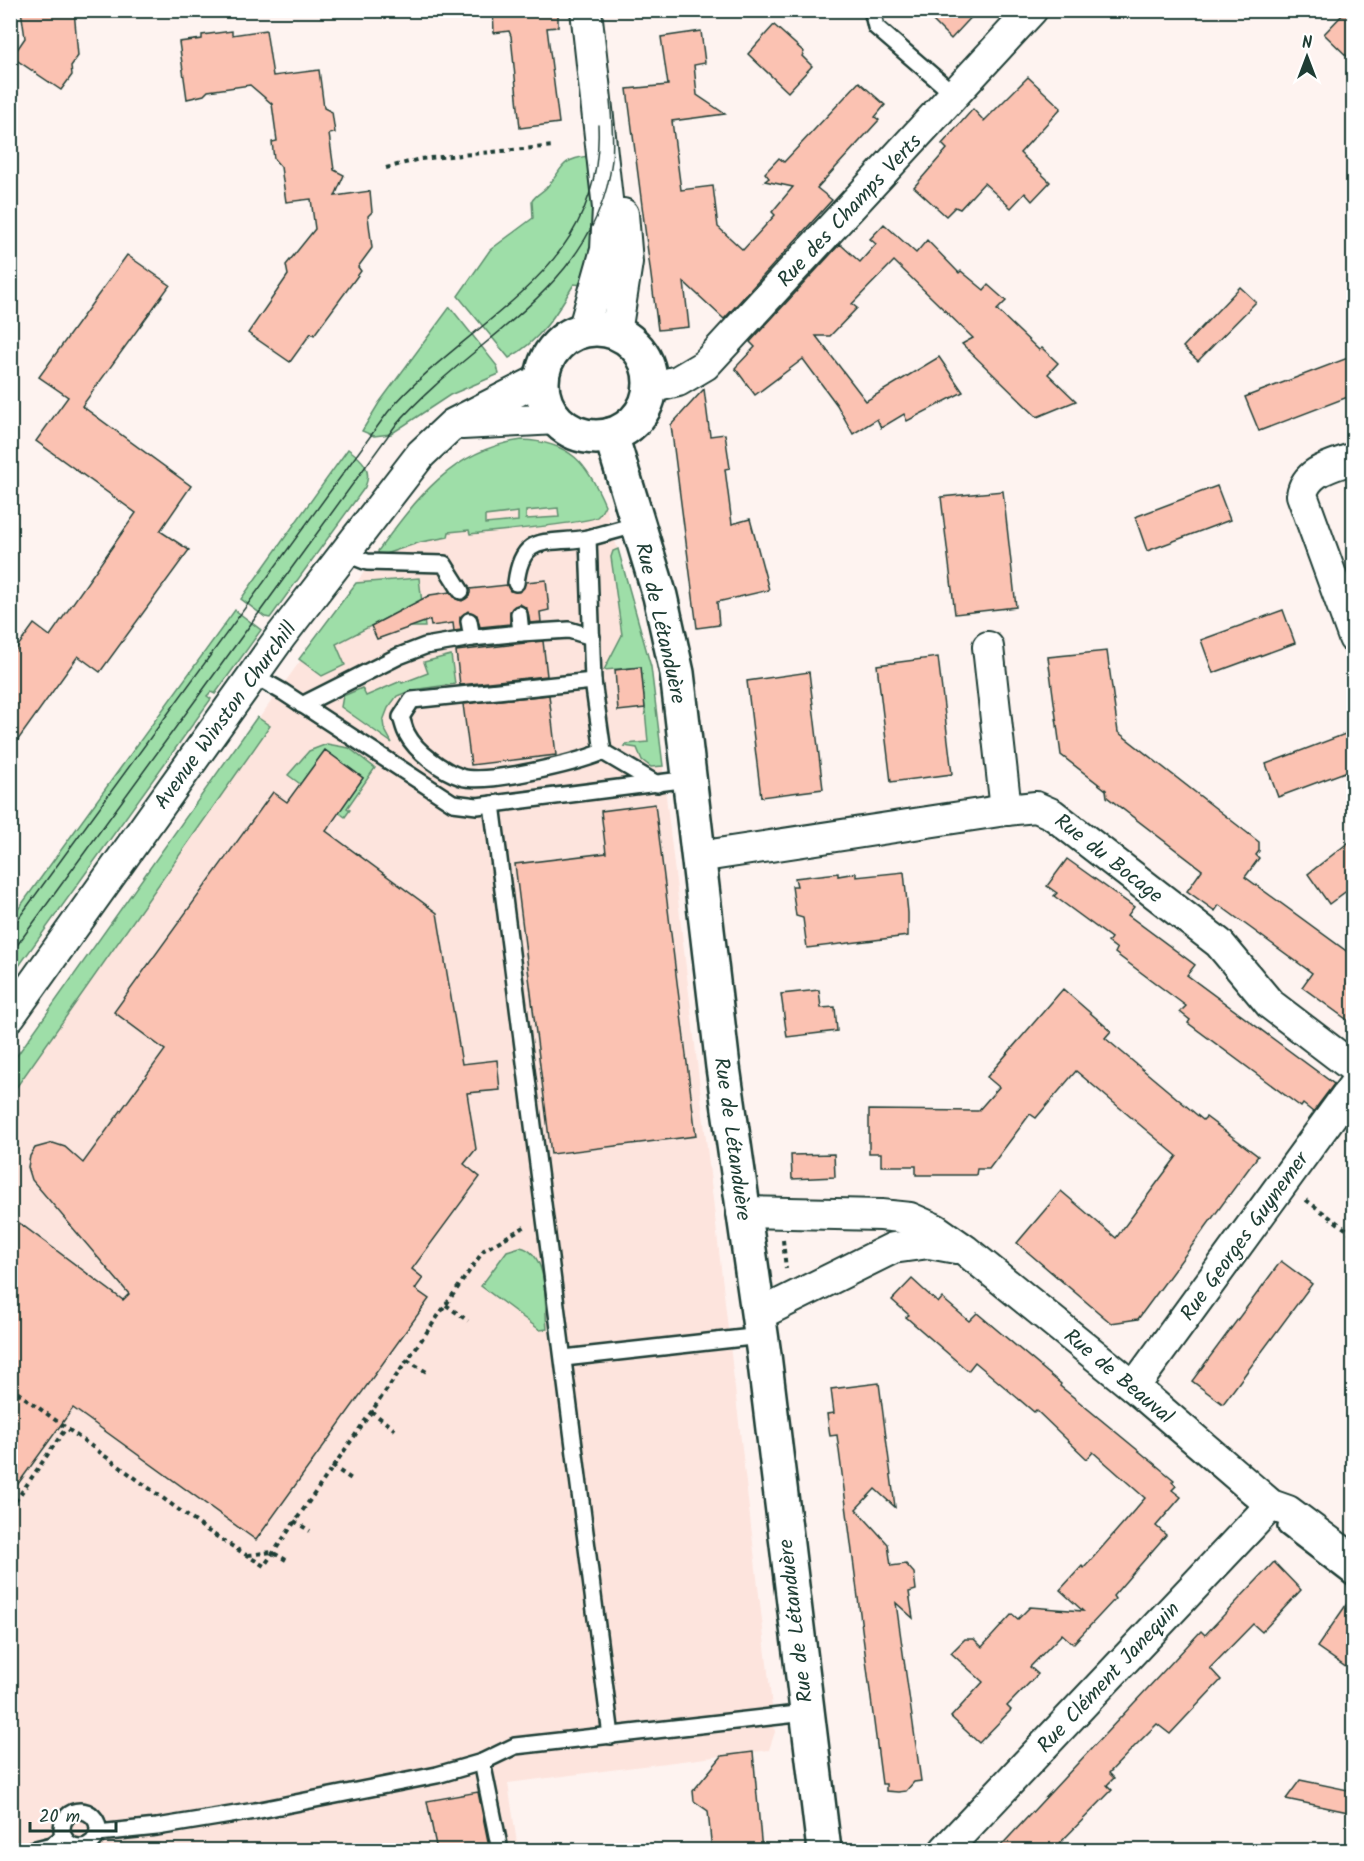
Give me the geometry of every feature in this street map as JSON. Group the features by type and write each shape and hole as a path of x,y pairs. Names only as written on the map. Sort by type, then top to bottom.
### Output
{"street":[{"path":"586,10 627,262 616,333"},
{"name":"Rue des Champs Verts","path":"650,388 678,381 705,365 1032,10"},
{"path":"583,331 606,250 608,208 604,113"},
{"path":"600,330 616,333 631,342 642,354 649,372 650,388 641,414 627,427 611,435 584,435 556,419 546,400 543,378 548,359 555,349 570,336 583,331 600,330"},
{"name":"Avenue Winston Churchill","path":"10,1016 253,675 421,454 453,424 543,378"},
{"path":"453,424 556,419"},
{"name":"Rue de Létanduère","path":"611,435 660,596 677,673 742,1212 760,1326 824,1851"},
{"path":"1353,458 1314,474 1304,487 1304,502 1342,573 1353,638"},
{"path":"988,647 1006,810"},
{"name":"Rue du Bocage","path":"698,857 1036,807 1052,814 1219,943 1270,1004 1353,1068"},
{"name":"Rue Georges Guynemer","path":"1134,1387 1353,1085"},
{"name":"Rue de Beauval","path":"742,1212 882,1215 910,1218 935,1229 965,1250 1134,1387 1271,1505 1288,1511 1353,1560"},
{"name":"Rue de Beauval","path":"760,1326 893,1248 929,1243 965,1250"},
{"name":"Rue Clément Janequin","path":"945,1851 1271,1505"}],"lane":[{"path":"599,10 604,113"},
{"path":"872,10 876,27 955,95"},
{"path":"516,584 521,557 532,545 588,538 639,524"},
{"path":"588,538 593,681 603,753"},
{"path":"344,553 367,562 444,564 461,591"},
{"path":"519,614 522,633"},
{"path":"470,621 472,638"},
{"path":"302,705 399,656 426,646 472,638 569,630 592,637"},
{"path":"253,675 453,803 466,806 492,804 689,780"},
{"path":"593,681 412,700 401,717 407,735 418,749 462,778 556,768 603,753 657,784"},
{"path":"492,804 611,1736"},
{"path":"564,1358 760,1326"},
{"name":"Rue de Beauval","path":"1271,1505 1279,1520 1353,1579"},
{"path":"98,1833 107,1834 255,1811 437,1775 482,1762 515,1746 806,1713"},
{"path":"482,1762 500,1851"},
{"path":"77,1811 87,1812 95,1818 98,1833 94,1842 81,1848 70,1845 63,1837 63,1821 69,1814 77,1811"},
{"path":"32,1851 52,1845 63,1837"}],"path":[{"path":"10,26 10,34"},
{"path":"386,168 420,159 554,146"},
{"path":"1299,1194 1353,1235"},
{"path":"10,1387 208,1531 264,1566 484,1250 518,1229 545,1220"},
{"path":"781,1231 788,1279"},
{"path":"446,1305 468,1321"},
{"path":"407,1360 430,1374"},
{"path":"371,1411 395,1430"},
{"path":"10,1509 66,1428"},
{"path":"332,1466 353,1480"},
{"path":"294,1521 310,1531"},
{"path":"247,1555 272,1552 286,1560"}],"shaded area":[{"path":"522,440 544,441 564,448 575,456 592,477 605,505 651,667 775,1732 769,1750 508,1783 518,1850 11,1850 11,1064 415,501 434,482 478,453"}],"green space":[{"path":"588,156 599,223 583,285 574,284 539,335 509,358 458,296 490,250 533,218 532,201 547,187 563,166 572,160"},
{"path":"450,307 497,366 499,374 450,395 391,434 374,436 362,431 379,403"},
{"path":"522,440 553,445 565,450 575,457 591,477 605,505 601,513 590,519 558,524 470,534 469,530 449,532 448,537 421,542 379,556 378,551 392,532 438,479 456,465 498,445","holes":["558,508 559,517 526,519 526,511","518,512 518,521 485,524 485,516"]},
{"path":"348,449 365,465 368,475 365,487 270,618 265,617 241,599"},
{"path":"618,549 651,667 663,766 651,767 642,760 637,748 624,746 648,742 641,667 604,670 622,635 611,557 613,551"},
{"path":"419,578 425,627 411,627 405,608 336,644 345,665 322,676 299,659 356,583"},
{"path":"235,610 261,630 215,694 211,692 207,696 211,699 11,977 11,919"},
{"path":"451,655 455,684 412,690 397,696 388,708 383,721 392,743 341,707 343,696 362,688 366,696 401,681 402,683 428,673 424,662"},
{"path":"257,717 270,726 11,1095 11,1064"},
{"path":"327,744 349,748 375,768 347,808 350,810 345,817 288,775 309,751","holes":["325,750 363,778 342,808 303,780"]},
{"path":"520,1247 530,1251 541,1269 547,1329 540,1330 481,1286 507,1251"}],"building":[{"path":"21,10 74,10 78,56 71,66 72,75 61,90 12,57 25,38"},
{"path":"493,10 558,10 558,27 547,28 559,123 520,128 511,36 509,31 494,33"},
{"path":"922,10 978,10 951,39"},
{"path":"1347,10 1353,10 1353,62 1324,34"},
{"path":"774,25 804,52 802,56 812,66 788,92 748,54"},
{"path":"266,30 273,76 319,70 324,108 332,112 335,133 329,134 334,170 344,175 335,196 370,191 372,212 368,216 372,248 358,267 361,271 314,335 311,333 290,362 248,333 288,275 286,265 315,229 311,199 286,202 281,167 274,159 272,142 277,141 272,104 250,85 208,91 204,95 187,99 179,42 202,39 202,35 232,31 232,35"},
{"path":"701,31 705,63 694,65 697,95 725,114 672,121 681,190 713,186 718,227 743,250 775,215 772,212 793,187 765,181 769,178 765,173 779,158 784,162 859,82 885,105 875,117 879,120 817,188 832,200 724,319 684,282 689,327 658,330 627,89 668,85 661,37"},
{"path":"1028,77 1061,108 1020,153 1050,182 1032,201 1025,193 1011,208 984,183 960,209 955,207 946,216 914,187 947,149 942,144 973,109 984,121"},
{"path":"884,224 916,253 927,240 959,273 961,271 984,290 988,285 1006,301 997,310 1039,350 1042,348 1058,363 1048,374 1076,401 1037,417 962,344 973,338 894,261 852,304 857,308 830,336 816,336 866,401 939,357 963,392 907,421 904,414 881,428 877,419 853,434 837,405 803,359 755,395 735,368 755,347 750,342 840,244 860,262 876,244 870,239"},
{"path":"127,255 170,285 82,406 191,486 160,531 189,550 100,672 78,656 10,751 10,657 34,624 50,636 136,513 36,441 68,397 39,377"},
{"path":"1240,287 1256,302 1198,361 1183,347"},
{"path":"1353,356 1353,395 1259,431 1245,397"},
{"path":"704,389 710,436 725,434 730,468 725,469 732,524 750,519 769,590 717,602 719,625 697,628 671,425"},
{"path":"1217,486 1230,520 1147,551 1135,517"},
{"path":"1003,491 1016,607 955,614 941,497"},
{"path":"546,580 549,610 540,612 541,622 530,623 527,609 519,604 510,611 510,624 480,627 477,615 468,611 460,617 461,630 454,631 453,623 431,626 430,620 377,639 371,626 430,595 450,592 456,599 462,601 469,596 470,589 507,585 510,591 519,592 526,582"},
{"path":"1283,610 1295,643 1213,673 1201,640"},
{"path":"543,641 547,676 460,685 456,651"},
{"path":"1107,651 1118,732 1259,842 1259,851 1256,855 1259,858 1245,877 1353,956 1353,1024 1302,987 1312,973 1219,905 1215,911 1187,891 1202,870 1107,797 1106,790 1061,755 1048,657"},
{"path":"938,657 952,774 891,782 877,665"},
{"path":"641,667 645,708 618,711 615,670"},
{"path":"809,672 823,789 761,797 747,681"},
{"path":"549,695 556,755 471,765 463,704"},
{"path":"1353,731 1353,769 1278,797 1266,764"},
{"path":"325,750 363,778 326,831 437,913 462,1064 497,1060 500,1090 467,1093 476,1149 464,1164 480,1177 412,1269 423,1278 415,1289 429,1299 256,1540 73,1408 10,1495 10,1216 123,1300 129,1294 32,1180 28,1167 30,1156 35,1148 53,1143 65,1147 83,1163 165,1050 114,1012 273,792 287,802"},
{"path":"655,804 696,1136 551,1154 515,864 606,853 601,811"},
{"path":"1353,839 1353,886 1329,904 1308,874"},
{"path":"1067,859 1134,907 1128,915 1195,965 1187,975 1334,1084 1313,1112 1303,1104 1301,1107 1188,1023 1190,1020 1180,1012 1186,1006 1115,953 1117,949 1108,942 1111,938 1054,896 1057,893 1047,886"},
{"path":"904,872 908,936 807,948 803,918 796,916 792,886 797,886 795,878 838,873 838,876 856,873 856,877"},
{"path":"1063,989 1111,1031 1105,1038 1203,1120 1206,1117 1258,1156 1138,1319 1111,1323 1017,1243 1061,1191 1116,1238 1177,1156 1076,1071 1036,1118 1030,1114 989,1169 977,1169 976,1175 916,1175 916,1166 881,1166 881,1153 869,1153 869,1110 978,1111 999,1087 987,1077"},
{"path":"819,990 821,1008 835,1007 837,1031 787,1037 781,994"},
{"path":"834,1154 835,1177 792,1179 791,1155"},
{"path":"1281,1261 1312,1284 1223,1404 1192,1381"},
{"path":"912,1279 938,1303 942,1298 969,1321 977,1313 1061,1384 1060,1386 1174,1480 1172,1482 1176,1486 1172,1490 1181,1497 1156,1526 1166,1535 1113,1596 1115,1599 1073,1644 1062,1634 1030,1667 1038,1674 1007,1706 1011,1710 979,1743 951,1717 983,1682 951,1653 965,1639 974,1639 982,1647 1012,1614 1018,1619 1030,1607 1083,1611 1060,1590 1082,1566 1084,1568 1145,1498 1093,1452 1087,1459 1036,1410 1034,1412 975,1362 968,1371 906,1317 909,1315 892,1300"},
{"path":"879,1383 895,1507 875,1489 856,1509 888,1544 891,1566 906,1564 914,1573 916,1590 909,1592 913,1618 896,1603 921,1781 914,1782 906,1791 898,1792 886,1791 886,1784 882,1784 837,1435 830,1436 827,1414 834,1413 831,1389"},
{"path":"1274,1562 1301,1590 1262,1632 1253,1624 1210,1668 1221,1680 1170,1734 1157,1724 1109,1773 1114,1778 1107,1785 1112,1790 1052,1851 996,1851 1201,1631 1205,1635"},
{"path":"1353,1595 1353,1672 1317,1647"},
{"path":"753,1752 762,1851 712,1851 708,1811 694,1801 693,1791 722,1756"},
{"path":"1300,1780 1353,1791 1353,1813 1286,1799"},
{"path":"478,1792 490,1851 437,1851 427,1801"}],"tram line":[{"path":"10,955 395,426 426,394 526,308 557,277 582,243 601,205 612,160 610,101"},
{"path":"10,930 388,412 421,378 526,288 556,256 580,219 594,176 598,125"}]}
